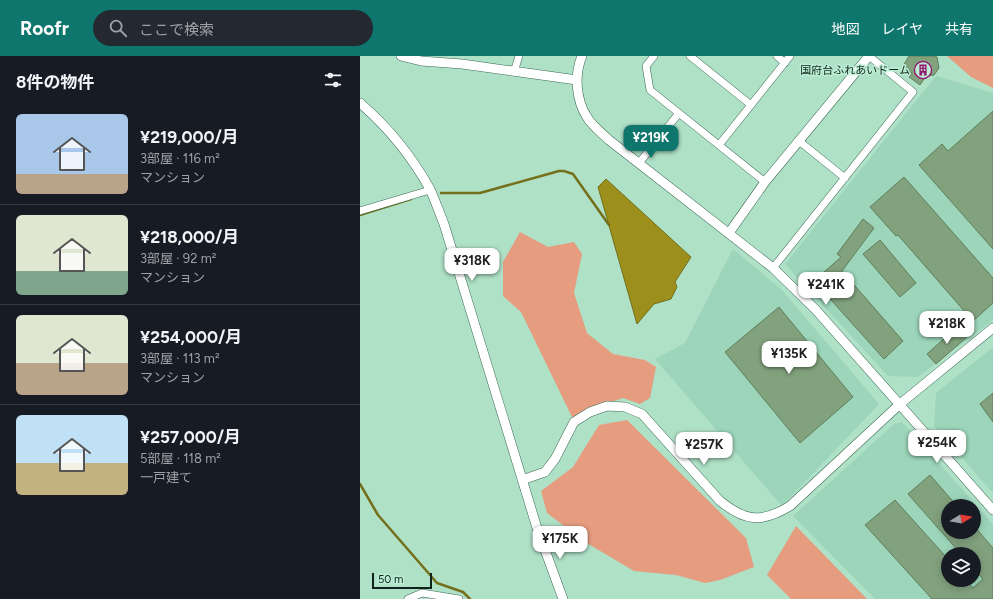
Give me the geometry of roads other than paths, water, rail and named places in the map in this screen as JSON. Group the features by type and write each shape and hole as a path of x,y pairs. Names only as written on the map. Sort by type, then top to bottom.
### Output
{"street":[{"path":"404,56 421,61 463,60 514,72 577,80"},
{"path":"514,72 519,56"},
{"path":"582,56 577,80 580,103 588,118 610,140 773,268 816,310 900,404 908,416 993,510"},
{"path":"654,56 646,66 650,90 765,182"},
{"path":"690,56 751,105"},
{"path":"777,56 785,63"},
{"path":"719,145 790,56"},
{"path":"729,233 765,182 869,56 913,92 773,268"},
{"path":"360,103 376,116 396,138 430,190 444,224 522,480 563,599"},
{"path":"640,163 679,113"},
{"path":"799,140 845,178"},
{"path":"360,211 430,190"},
{"path":"522,480 545,472 555,459 574,422 599,408 607,406 626,408 642,414 720,501 734,512 747,518 762,519 778,514 790,506 900,404 993,328"},
{"path":"408,599 422,593 459,599"}],"waterway":[{"path":"441,193 480,193 559,171 564,171 573,174 609,225"},
{"path":"360,215 411,199"},
{"path":"360,484 378,515 437,583 463,592 470,599"}],"place":[{"name":"国府台ふれあいドーム","path":"923,70"}]}
